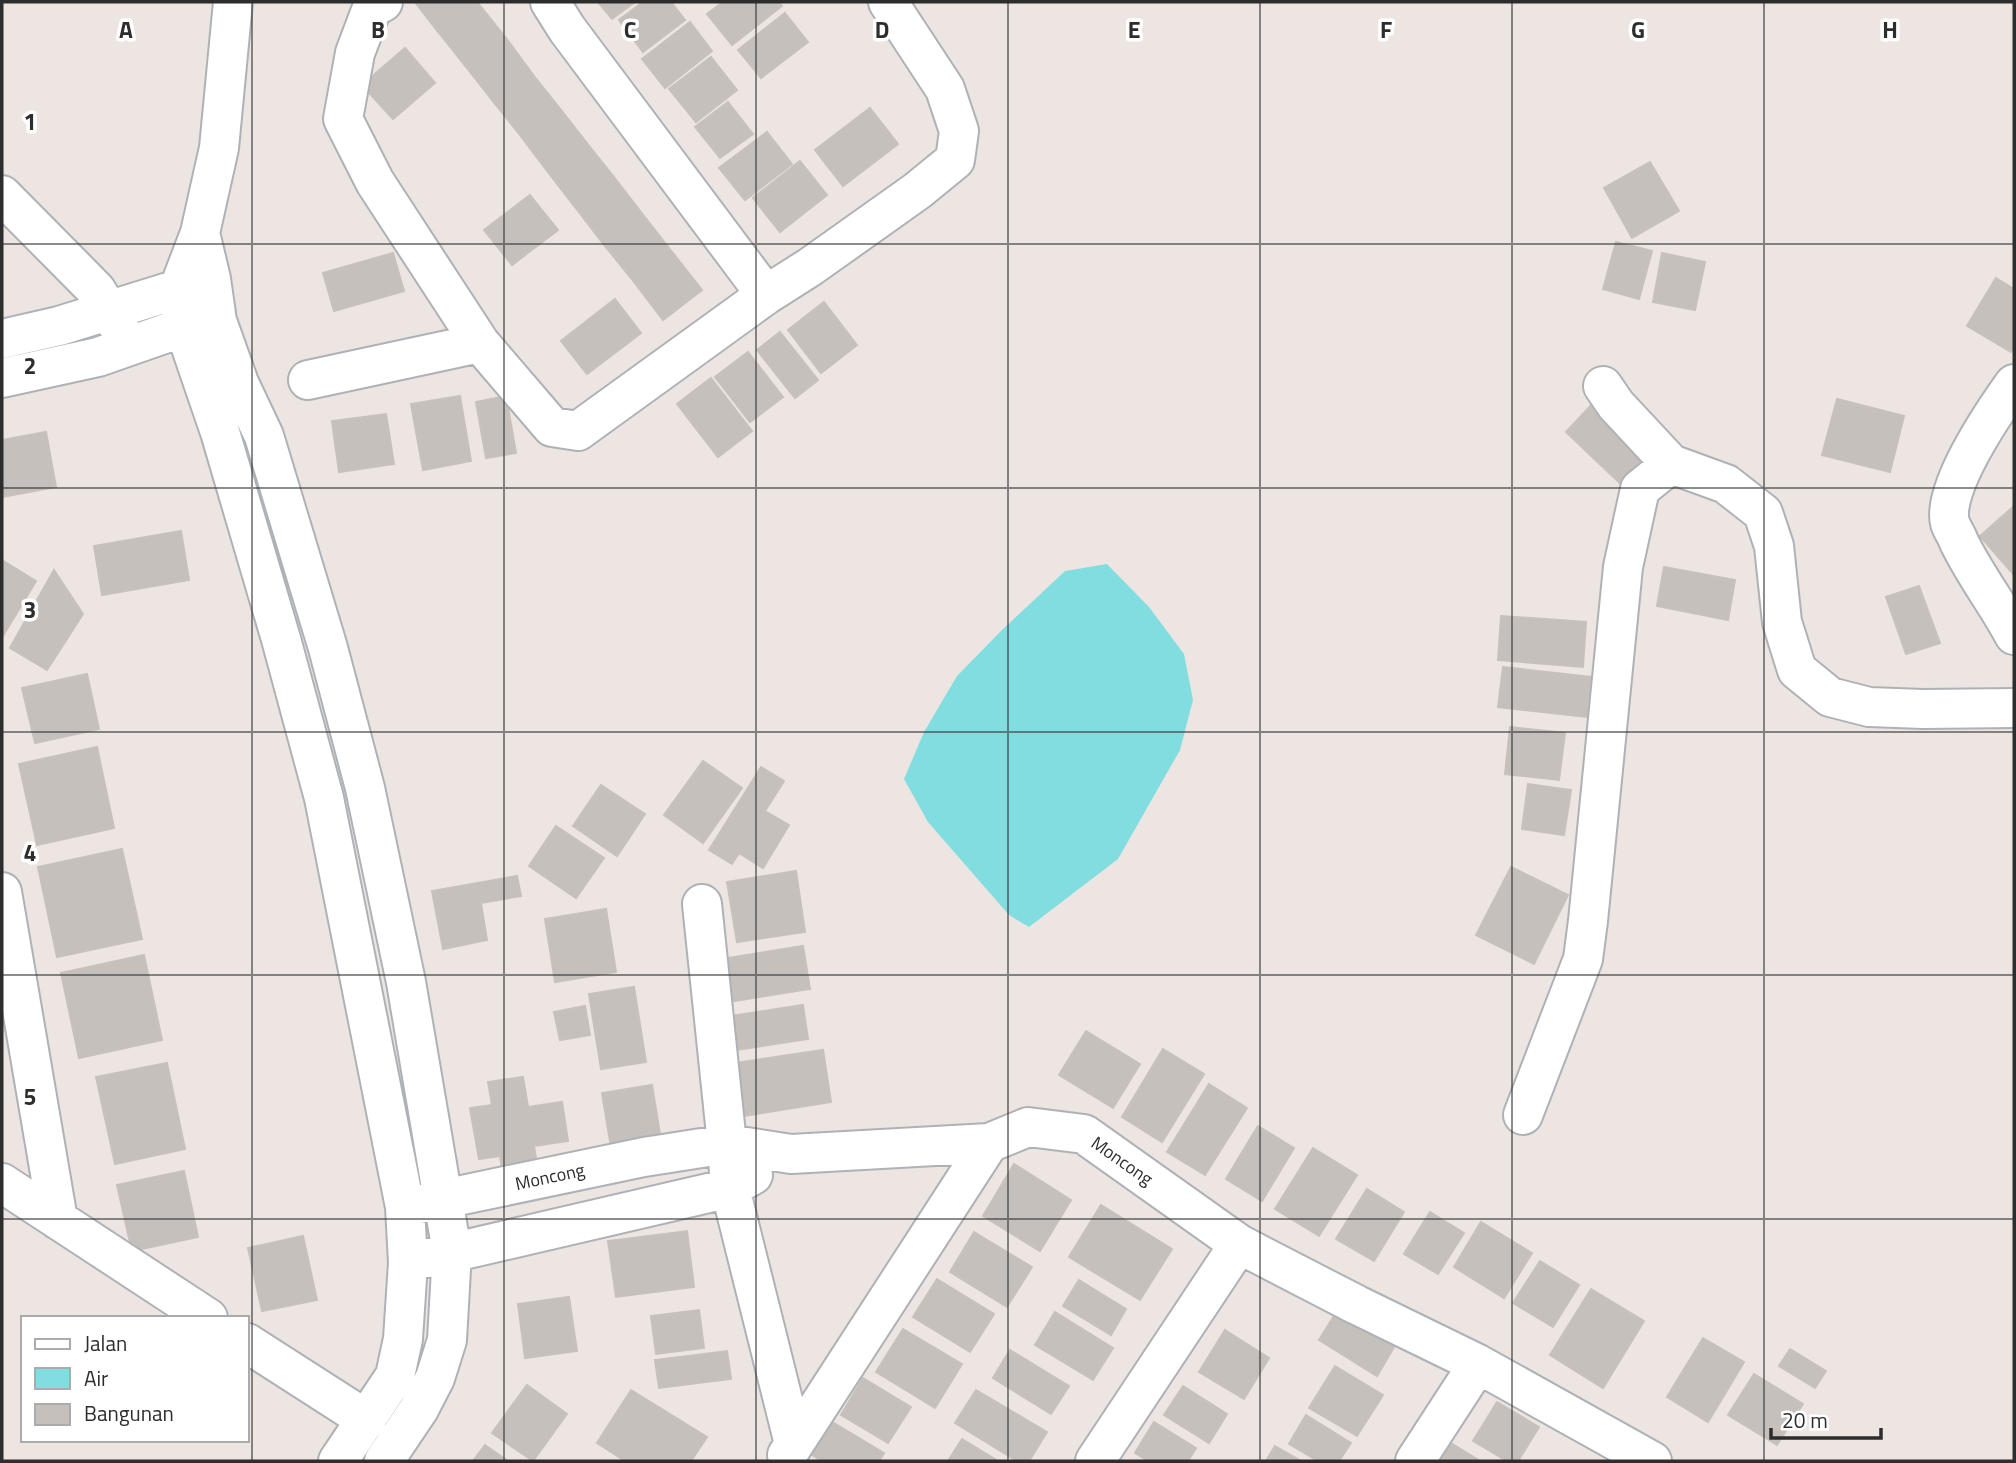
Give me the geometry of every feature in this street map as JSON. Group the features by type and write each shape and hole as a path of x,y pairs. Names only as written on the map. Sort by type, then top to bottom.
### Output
{"street":[{"path":"233,2 219,148 200,233 195,284 219,432 281,639 324,798 405,1207 408,1264 403,1339 395,1376 338,1461"},
{"path":"383,2 372,8 355,53 342,119 375,182 481,343 552,428 578,431 956,160 959,131 946,89 888,2"},
{"path":"550,2 567,29 766,295"},
{"path":"2,195 96,290 129,346"},
{"path":"2,339 59,326 195,284"},
{"path":"2,378 98,357 201,324"},
{"path":"201,324 239,383 264,436 328,648 361,776 407,982 444,1199 452,1252 447,1340 435,1378 419,1409 384,1461"},
{"path":"309,380 481,343"},
{"path":"2014,384 1956,481 1949,522 1971,566 1998,604 2014,635"},
{"path":"1603,386 1616,405 1671,464 1726,484 1763,513 1774,546 1782,622 1797,670 1829,697 1870,707 2014,708"},
{"path":"1524,1115 1583,959 1623,567 1640,489 1671,464"},
{"path":"2,892 58,1220"},
{"path":"702,904 730,1188 789,1453"},
{"name":"Moncong","path":"405,1207 644,1157 727,1144 791,1154 989,1143 1028,1127 1084,1134 1239,1244 1478,1364 1652,1461"},
{"path":"789,1453 989,1143"},
{"path":"408,1264 730,1188 791,1154"},
{"path":"2,1183 205,1316"},
{"path":"1095,1461 1239,1244"},
{"path":"248,1344 366,1420"},
{"path":"1415,1461 1478,1364"}],"water":[{"path":"1107,564 1149,607 1184,654 1193,700 1180,750 1118,859 1029,927 1009,915 928,822 904,779 924,732 957,676 1065,571"}],"building":[{"path":"415,2 478,2 478,3 439,33"},
{"path":"598,2 635,2 612,19"},
{"path":"643,2 671,2 685,20 643,52 619,20"},
{"path":"723,2 779,2 782,6 732,45 707,14"},
{"path":"478,3 506,38 467,68 439,33"},
{"path":"785,13 808,42 761,78 738,50"},
{"path":"690,22 712,51 665,88 642,59"},
{"path":"506,38 534,76 496,105 467,68"},
{"path":"405,48 435,83 393,119 362,85"},
{"path":"711,57 737,90 696,122 669,89"},
{"path":"534,76 558,106 520,135 496,105"},
{"path":"728,102 753,134 720,158 695,127"},
{"path":"558,106 590,147 551,176 520,135"},
{"path":"870,108 898,144 843,186 815,150"},
{"path":"767,132 792,164 745,200 719,168"},
{"path":"590,147 614,177 575,207 551,176"},
{"path":"800,161 827,195 780,232 753,198"},
{"path":"1650,162 1679,211 1632,238 1604,188"},
{"path":"614,177 644,216 605,246 575,207"},
{"path":"530,195 558,230 512,265 484,230"},
{"path":"644,216 669,248 631,278 605,246"},
{"path":"1616,242 1652,251 1639,299 1603,289"},
{"path":"669,248 702,290 663,320 631,278"},
{"path":"393,253 404,291 334,311 323,273"},
{"path":"1662,253 1705,262 1695,310 1653,302"},
{"path":"1996,278 2014,289 2014,347 2011,352 1967,326"},
{"path":"615,299 641,333 587,374 561,341"},
{"path":"824,302 857,345 821,373 788,330"},
{"path":"780,332 818,380 795,398 757,350"},
{"path":"748,352 783,397 750,422 715,377"},
{"path":"711,378 752,431 718,457 677,404"},
{"path":"460,396 471,461 423,470 411,404"},
{"path":"506,396 516,453 486,458 476,402"},
{"path":"1597,399 1655,454 1623,486 1566,432"},
{"path":"1837,399 1904,416 1890,472 1822,455"},
{"path":"386,414 394,464 339,472 332,421"},
{"path":"46,432 56,487 2,497 2,440"},
{"path":"2014,506 2014,575 1980,536"},
{"path":"181,531 189,580 102,595 94,546"},
{"path":"2,560 36,581 3,636 2,635"},
{"path":"1664,567 1735,580 1728,620 1657,606"},
{"path":"54,570 83,614 47,670 10,648"},
{"path":"1919,586 1940,643 1906,654 1886,597"},
{"path":"1501,616 1586,622 1583,667 1498,660"},
{"path":"1503,667 1591,677 1587,717 1498,707"},
{"path":"87,674 99,729 35,743 22,688"},
{"path":"1510,727 1565,733 1559,780 1505,774"},
{"path":"97,747 114,828 37,845 19,764"},
{"path":"703,761 742,788 703,843 664,815"},
{"path":"761,767 784,781 765,811 789,825 763,868 739,853 732,864 709,850"},
{"path":"1528,784 1571,790 1564,835 1522,829"},
{"path":"601,785 645,814 617,856 573,826"},
{"path":"556,826 604,858 576,898 529,866"},
{"path":"122,849 142,939 57,957 38,867"},
{"path":"1511,867 1568,895 1534,964 1476,935"},
{"path":"796,871 805,932 737,942 727,882"},
{"path":"517,876 521,896 481,903 487,940 443,949 432,891"},
{"path":"606,909 616,972 555,982 545,919"},
{"path":"803,946 810,989 728,1002 721,959"},
{"path":"144,955 162,1040 79,1058 61,973"},
{"path":"634,987 646,1062 601,1069 589,994"},
{"path":"803,1005 808,1039 729,1051 724,1017"},
{"path":"585,1006 590,1035 560,1040 554,1012"},
{"path":"1086,1031 1140,1064 1113,1108 1059,1075"},
{"path":"1163,1049 1204,1074 1162,1142 1122,1117"},
{"path":"823,1050 831,1102 743,1116 735,1063"},
{"path":"167,1063 185,1149 115,1164 96,1077"},
{"path":"523,1077 528,1107 562,1102 568,1141 534,1146 537,1164 502,1169 500,1156 479,1159 470,1108 492,1105 488,1082"},
{"path":"1209,1084 1247,1108 1205,1175 1167,1152"},
{"path":"652,1085 661,1140 611,1147 602,1093"},
{"path":"1258,1126 1294,1148 1262,1201 1226,1179"},
{"path":"1313,1148 1357,1175 1319,1236 1275,1209"},
{"path":"1014,1164 1071,1200 1040,1251 983,1216"},
{"path":"184,1171 198,1237 132,1251 117,1185"},
{"path":"1367,1189 1404,1212 1374,1261 1336,1239"},
{"path":"1101,1205 1172,1249 1140,1300 1069,1257"},
{"path":"1430,1212 1464,1233 1438,1274 1404,1254"},
{"path":"1481,1222 1532,1253 1504,1298 1454,1267"},
{"path":"687,1231 694,1287 616,1297 608,1241"},
{"path":"974,1232 1032,1267 1007,1307 950,1272"},
{"path":"303,1236 317,1300 262,1311 248,1248"},
{"path":"1540,1261 1579,1285 1553,1327 1513,1303"},
{"path":"937,1279 994,1314 970,1352 913,1317"},
{"path":"1079,1280 1126,1309 1111,1335 1063,1306"},
{"path":"1591,1289 1644,1321 1603,1388 1550,1355"},
{"path":"569,1297 577,1351 525,1358 518,1304"},
{"path":"699,1310 704,1348 656,1354 651,1316"},
{"path":"1337,1311 1394,1347 1377,1376 1319,1340"},
{"path":"1055,1312 1113,1348 1093,1380 1035,1345"},
{"path":"903,1329 962,1364 935,1408 876,1372"},
{"path":"1225,1330 1269,1358 1244,1399 1199,1372"},
{"path":"1703,1338 1744,1362 1708,1422 1667,1397"},
{"path":"1790,1349 1826,1371 1815,1388 1779,1366"},
{"path":"1010,1350 1069,1386 1051,1414 993,1378"},
{"path":"727,1351 731,1379 659,1388 655,1360"},
{"path":"1335,1366 1383,1395 1357,1436 1309,1408"},
{"path":"1754,1374 1803,1404 1777,1445 1728,1415"},
{"path":"863,1378 911,1407 888,1443 841,1415"},
{"path":"527,1385 567,1414 533,1461 492,1433"},
{"path":"1183,1386 1227,1414 1209,1443 1164,1415"},
{"path":"631,1390 707,1437 691,1461 625,1461 597,1443"},
{"path":"976,1390 1047,1432 1029,1461 1017,1461 955,1423"},
{"path":"1497,1402 1539,1427 1518,1461 1507,1461 1473,1441"},
{"path":"1306,1415 1351,1443 1339,1461 1318,1461 1289,1444"},
{"path":"829,1420 884,1453 879,1461 822,1461 809,1453"},
{"path":"1154,1422 1196,1448 1188,1461 1148,1461 1135,1453"},
{"path":"962,1439 998,1461 948,1461"},
{"path":"1451,1443 1480,1461 1440,1461"},
{"path":"485,1445 508,1461 473,1461"},
{"path":"1275,1446 1301,1461 1266,1461"}]}
